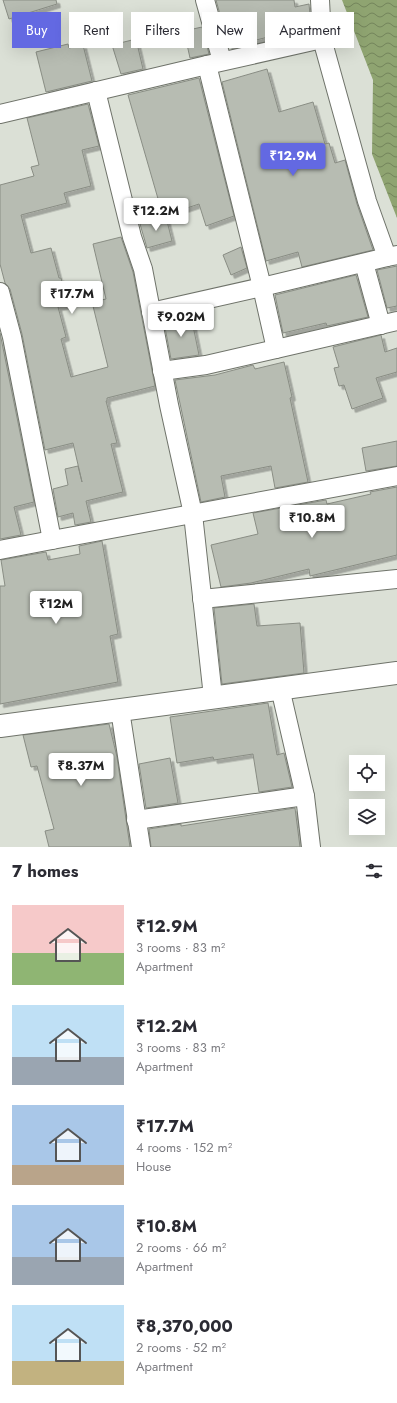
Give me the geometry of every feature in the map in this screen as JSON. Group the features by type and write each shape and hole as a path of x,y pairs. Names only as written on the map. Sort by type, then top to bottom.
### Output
{"street":[{"path":"205,0 214,63 276,349"},
{"path":"320,0 321,12"},
{"path":"0,114 282,48"},
{"path":"151,312 392,256 367,202 324,48"},
{"path":"96,91 132,236 143,269 162,371 193,514 213,697"},
{"path":"162,371 206,365 389,323 364,263"},
{"path":"0,292 12,337 52,540"},
{"path":"0,550 397,476"},
{"path":"202,599 397,579"},
{"path":"0,726 397,673"},
{"path":"280,688 305,796 311,847"},
{"path":"120,710 141,847"},
{"path":"136,820 305,796"}],"water":[{"path":"342,0 397,0 397,218 372,154 373,80 354,31 354,12 347,12"}],"building":[{"path":"3,0 56,0 57,4 31,12 12,12 12,18 9,19"},
{"path":"216,0 294,0 295,7 309,4 310,12 265,12 265,38 257,40 257,12 219,12"},
{"path":"202,27 202,48 207,48 209,54 190,58 188,48 194,48 194,29"},
{"path":"131,40 131,48 138,48 143,69 121,74 113,48 123,48 123,42"},
{"path":"68,44 69,48 84,48 92,81 46,92 36,52 52,48 61,48 61,46"},
{"path":"267,69 279,112 313,102 325,144 329,143 335,163 345,160 357,204 373,250 302,267 298,252 266,261 222,82"},
{"path":"199,78 234,216 206,226 199,204 163,216 128,95"},
{"path":"88,104 99,146 82,150 91,186 64,193 67,203 21,215 31,253 51,248 59,278 61,278 68,305 58,307 66,337 61,339 71,377 108,367 92,302 106,299 93,244 121,237 133,272 155,386 107,398 106,401 117,443 111,444 123,492 86,501 91,522 75,525 73,513 58,517 53,489 68,485 65,469 78,466 82,482 73,443 45,450 22,334 10,289 5,283 0,264 0,185 34,176 31,167 39,165 27,118"},
{"path":"166,217 172,241 147,248 140,224"},
{"path":"241,247 247,268 231,275 223,255"},
{"path":"397,266 397,306 387,308 377,270"},
{"path":"356,275 368,317 327,326 326,323 283,333 275,295"},
{"path":"191,316 199,355 171,359 164,322"},
{"path":"0,333 34,502 14,507 21,535 0,539"},
{"path":"381,335 385,352 397,348 397,372 376,378 383,398 352,409 344,385 339,386 334,368 339,367 333,347"},
{"path":"284,362 308,482 275,488 271,466 221,476 225,497 201,502 175,380 215,375 253,365 255,369"},
{"path":"397,441 397,466 366,471 362,448"},
{"path":"397,487 397,555 310,576 309,569 251,583 221,587 211,545 258,534 253,513 326,500 327,504 371,494 370,492"},
{"path":"102,541 118,634 110,636 118,682 0,704 0,586 5,586 1,560 46,552 48,560 80,554 79,546"},
{"path":"254,604 257,626 300,623 304,673 222,684 214,608"},
{"path":"268,703 277,755 284,753 292,787 259,792 253,754 214,760 213,757 177,763 170,717"},
{"path":"109,724 117,757 130,847 49,847 45,831 54,829 37,766 31,767 23,735"},
{"path":"170,758 178,803 146,808 139,764"},
{"path":"295,808 300,847 151,847 149,829 181,824 181,826"}]}
